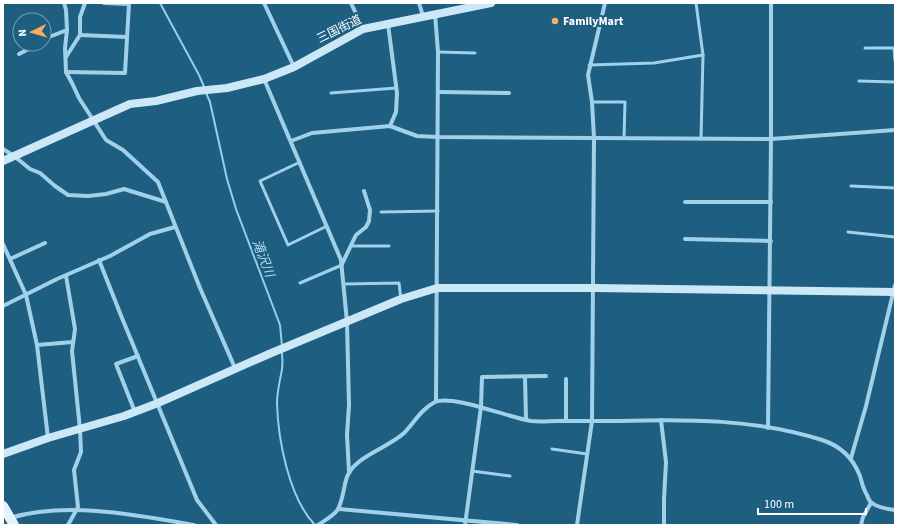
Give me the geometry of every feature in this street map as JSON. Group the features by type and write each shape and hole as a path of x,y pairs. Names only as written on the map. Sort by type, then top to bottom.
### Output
{"main road":[{"path":"3,506 12,522"}],"street":[{"path":"64,3 66,10 67,30 65,48 66,72 106,140 123,150 158,182 175,227 236,369"},
{"path":"66,58 80,35 80,16 85,3"},
{"path":"66,72 125,73 129,4 104,3"},
{"path":"264,3 294,67"},
{"path":"351,3 364,29"},
{"path":"419,3 424,16"},
{"name":"三国街道","path":"94,121 130,104 156,101 196,90 227,88 264,79 294,67 364,29 490,3"},
{"path":"577,525 592,421 594,138 592,102 588,75 589,65 605,3"},
{"path":"768,428 771,241 771,3"},
{"path":"435,14 438,52 436,401"},
{"path":"388,23 396,88 396,112 390,126"},
{"path":"52,36 67,30"},
{"path":"80,35 127,37"},
{"path":"19,54 23,52"},
{"path":"264,79 342,260 347,322 349,405 347,435 349,472 339,509 332,516 318,525"},
{"path":"438,92 509,93"},
{"path":"3,161 94,121"},
{"path":"291,141 312,133 390,126 417,136 438,137 771,139 895,130"},
{"path":"3,149 30,169 40,173 68,195 88,196 106,194 124,188 166,202"},
{"path":"342,264 356,235 366,228 370,210 364,191"},
{"path":"685,202 771,202"},
{"path":"3,306 110,256 150,234 175,227"},
{"path":"685,239 771,241"},
{"path":"10,259 46,243"},
{"path":"3,244 26,295 37,344 48,438"},
{"path":"99,260 197,500 216,525"},
{"path":"66,276 75,329 72,351 81,452 74,470 77,510 68,525"},
{"path":"3,454 48,438 135,412 401,299 437,288 593,288 770,291 894,290 866,406 851,458"},
{"path":"37,344 73,342"},
{"path":"135,412 116,364 138,356"},
{"path":"465,525 481,407 482,378 546,376"},
{"path":"525,377 526,420"},
{"path":"566,379 566,421"},
{"path":"349,472 360,462 398,438 422,412 436,401 445,401 481,407 494,412 531,421 682,419 743,424 793,432 824,440 844,450 851,458 860,477 863,489 871,503 880,507 895,510"},
{"path":"661,420 666,462 664,525"},
{"path":"861,525 863,517 871,503"},
{"path":"339,509 517,525"},
{"path":"12,522 27,513 77,510 143,516 165,523 194,525"}],"lane":[{"path":"696,3 703,55 701,139"},
{"path":"865,48 894,48 895,61"},
{"path":"438,52 475,53"},
{"path":"589,65 654,63 703,55"},
{"path":"859,81 895,82"},
{"path":"331,93 396,88"},
{"path":"592,102 625,102 624,138"},
{"path":"300,162 260,181 288,245 327,226"},
{"path":"851,186 895,188"},
{"path":"381,212 438,211"},
{"path":"848,232 895,237"},
{"path":"351,246 389,246"},
{"path":"300,283 342,264"},
{"path":"344,284 399,283 401,299"},
{"path":"552,449 587,454"},
{"path":"472,471 510,476"}],"waterway":[{"name":"滝沢川","path":"160,3 205,89"},
{"name":"滝沢川","path":"206,93 210,102 227,179 236,209 280,325 282,346"},
{"name":"滝沢川","path":"282,351 282,367 277,403 283,451 298,500 306,514 315,525"}],"place":[{"name":"FamilyMart","path":"555,21"}]}
